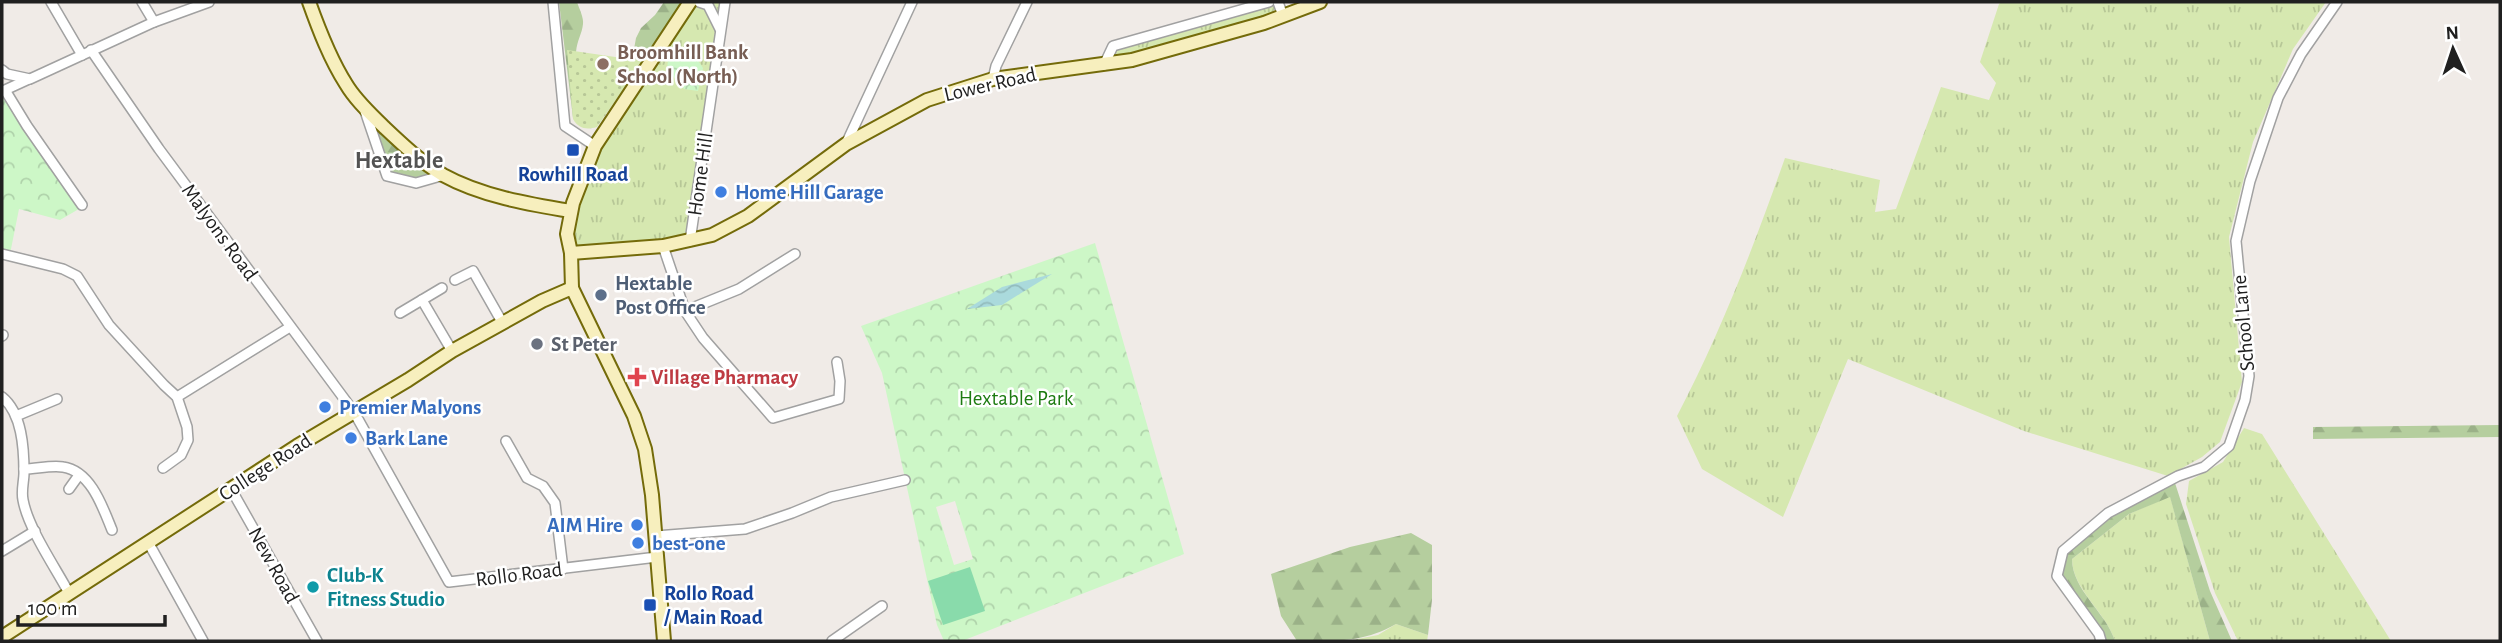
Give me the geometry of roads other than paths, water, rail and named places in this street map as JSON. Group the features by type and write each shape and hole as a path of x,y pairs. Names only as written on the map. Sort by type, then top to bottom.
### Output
{"street":[{"name":"Malyons Road","path":"51,2 354,412"},
{"path":"142,2 154,22"},
{"path":"82,205 27,127 5,90 154,22 209,2"},
{"path":"309,2 346,85 363,106 410,152 444,175 474,187 523,202 571,211"},
{"path":"553,2 565,126 595,146"},
{"path":"664,641 650,471 634,416 572,288 571,253 567,234 571,211 595,146 690,2"},
{"path":"699,2 708,5 720,29"},
{"name":"Home Hill","path":"571,253 663,247 690,241 725,2"},
{"path":"846,144 912,2"},
{"path":"993,79 996,66 1027,2"},
{"path":"1104,65 1112,46 1269,2"},
{"path":"1278,2 1283,16"},
{"name":"Lower Road","path":"690,241 712,235 748,216 846,144 927,100 993,79 1132,60 1230,34 1320,2"},
{"name":"School Lane","path":"2101,641 2099,634 2057,576 2063,551 2108,513 2179,476 2204,467 2229,446 2245,400 2249,376 2236,241 2253,171 2278,98 2301,54 2337,2"},
{"path":"2,70 7,74 30,79"},
{"path":"363,106 387,176 416,183 444,175"},
{"path":"663,247 685,311 703,338 773,418 839,399 841,381 836,362"},
{"path":"2,254 63,269 77,276 109,325 177,397 187,427 188,440 181,455 163,468"},
{"path":"685,311 739,289 795,254"},
{"path":"455,280 472,271 502,322"},
{"path":"400,313 442,288"},
{"name":"College Road","path":"2,637 231,488 452,351 502,322 572,288"},
{"path":"422,300 452,351"},
{"path":"177,397 290,327"},
{"path":"2,397 16,415 24,469 23,499 35,531 69,593"},
{"path":"16,415 57,399"},
{"name":"Rollo Road","path":"354,412 449,582 657,557"},
{"path":"506,441 522,458 527,478 543,486 555,503 563,569"},
{"path":"24,469 64,467 79,475 93,488 112,530"},
{"path":"69,489 79,475"},
{"path":"656,536 745,529 831,497 905,480"},
{"name":"New Road","path":"231,488 317,641"},
{"path":"2,551 35,531"},
{"path":"148,542 203,641"},
{"path":"832,641 882,606"}],"water":[{"path":"1052,274 1002,305 967,309 1002,287"}],"place":[{"name":"Broomhill Bank School (North)","path":"603,64"},
{"name":"Rowhill Road","path":"573,150"},
{"name":"Home Hill Garage","path":"721,192"},
{"name":"Hextable Post Office","path":"601,295"},
{"name":"St Peter","path":"537,344"},
{"name":"Village Pharmacy","path":"637,377"},
{"name":"Premier Malyons","path":"325,407"},
{"name":"Bark Lane","path":"351,438"},
{"name":"AIM Hire","path":"637,525"},
{"name":"best-one","path":"638,543"},
{"name":"Club-K Fitness Studio","path":"313,587"},
{"name":"Rollo Road / Main Road","path":"650,605"}],"district":[{"name":"Hextable","path":"399,160"}],"park label":[{"name":"Hextable Park","path":"1016,398"}]}
